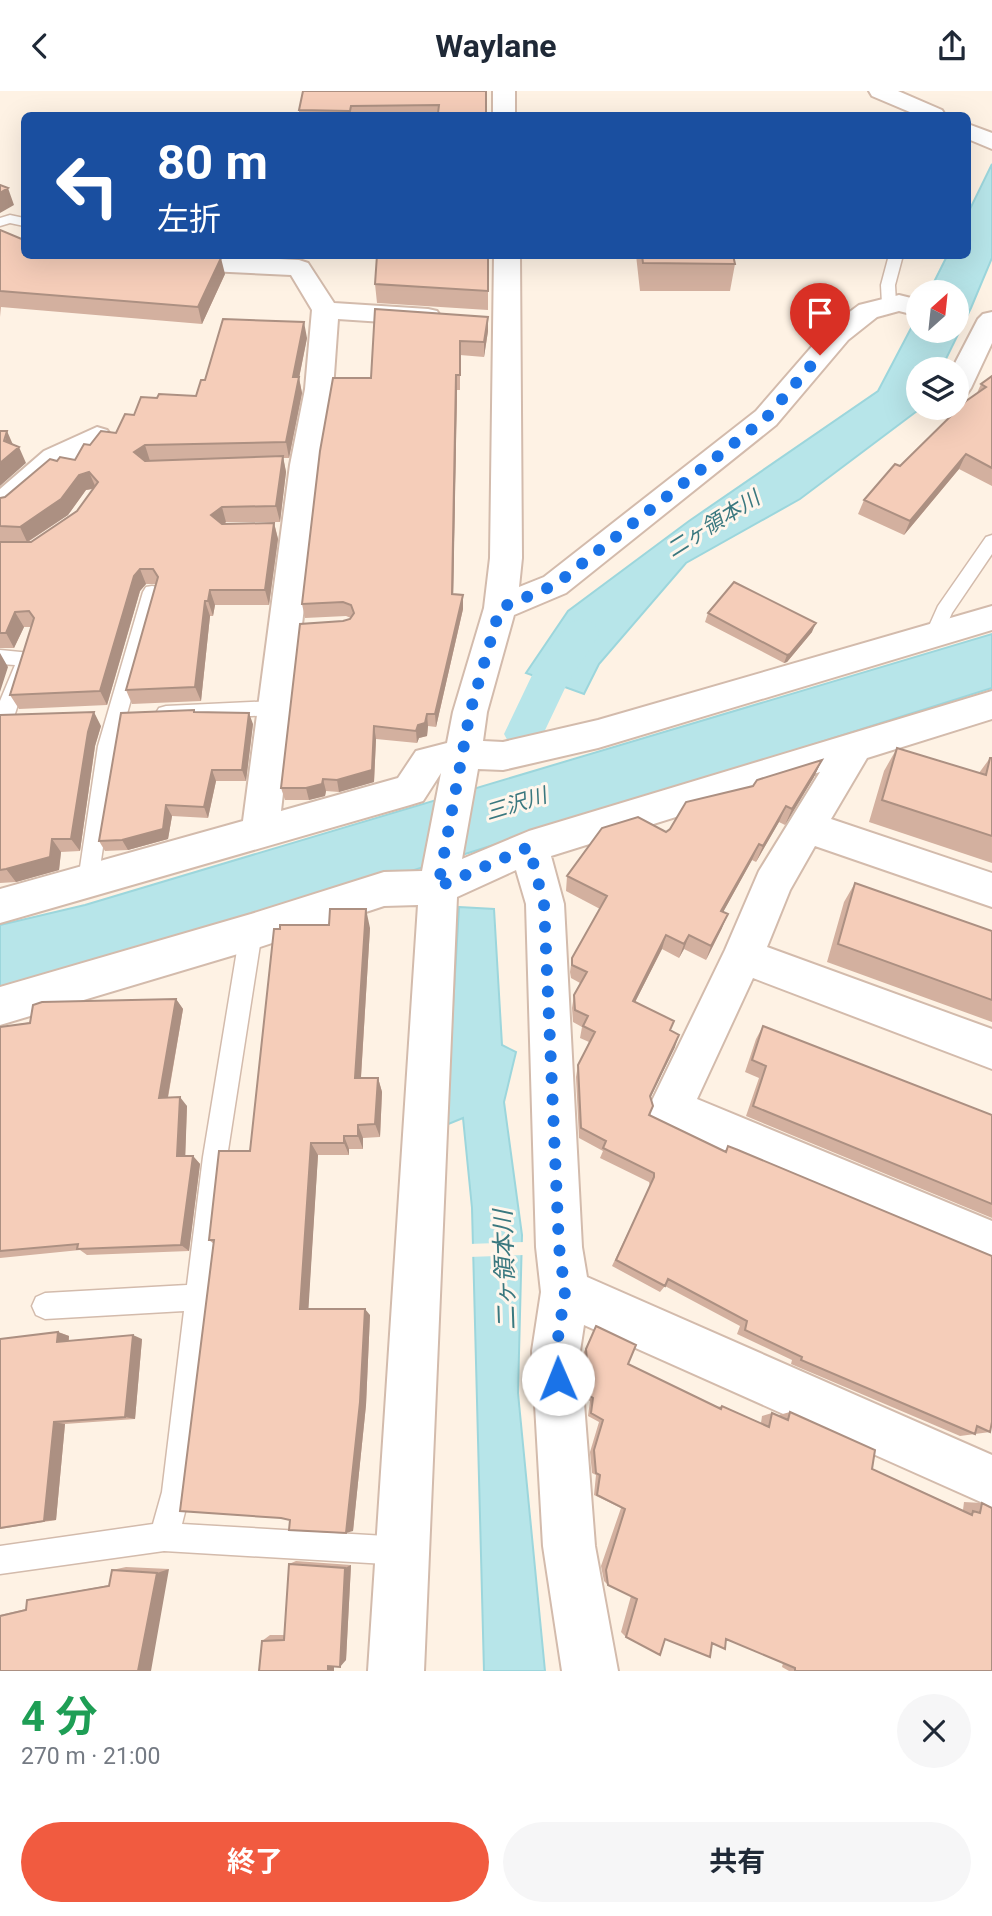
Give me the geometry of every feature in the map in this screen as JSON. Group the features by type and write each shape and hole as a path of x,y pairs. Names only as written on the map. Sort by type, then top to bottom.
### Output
{"street":[{"path":"504,91 504,112"},
{"path":"880,91 912,110"},
{"path":"971,132 992,142"},
{"path":"149,259 299,268 325,310 319,389 299,465 291,530 297,628 274,708 260,834"},
{"path":"396,1671 440,878 470,712 500,608 506,558 482,321 505,259"},
{"path":"500,608 555,585 766,418 838,334 868,311 902,305"},
{"path":"325,310 482,321"},
{"path":"969,364 990,323 970,320"},
{"path":"0,504 54,458 76,450 97,437"},
{"path":"0,906 410,790 429,761 460,769 502,756 597,734 992,618"},
{"path":"0,1006 251,932 384,889 440,878 529,847 992,705"},
{"path":"855,745 772,883 743,956 670,1109 992,1244"},
{"path":"807,827 992,890"},
{"path":"529,847 544,904 559,1247 565,1292 556,1351 569,1546 590,1671"},
{"path":"743,956 992,1049"},
{"path":"565,1292 992,1481"}],"lane":[{"path":"0,222 10,219 21,221"},
{"path":"895,259 888,285 902,305"},
{"path":"934,635 944,611 992,541"},
{"path":"88,881 108,746 152,592"},
{"path":"28,719 2,720 31,634"},
{"path":"0,657 24,658"},
{"path":"92,717 274,708"},
{"path":"164,1537 176,1492 215,1157 251,932"},
{"path":"45,1306 197,1297"},
{"path":"0,1560 164,1537 402,1551"}],"water":[{"path":"992,164 992,258 970,310 970,280 935,280 946,259 971,259 971,207"},
{"path":"906,338 906,343 954,343 947,357 906,357 906,419 800,499 686,563 599,664 584,694 526,673 568,611 689,521 878,391"},
{"name":"三沢川","path":"992,634 992,688 265,917 0,993 0,925 85,905"},
{"path":"459,907 494,909 502,1045 516,1052 504,1102 522,1235 518,1393 545,1671 484,1671 472,1208 463,1118 446,1125"}],"pier":[{"path":"525,1242 525,1255 469,1257 469,1244"}],"building":[{"path":"303,91 486,91 486,112 438,112 439,105 351,106 350,111 299,110"},
{"path":"0,185 8,188 0,193"},
{"path":"0,230 21,239 21,259 221,259 198,307 0,291"},
{"path":"377,259 488,259 488,291 375,284"},
{"path":"642,259 734,259 735,264 643,263"},
{"path":"375,309 488,317 484,342 460,341 460,375 456,375 452,594 463,595 435,714 427,714 425,723 418,725 416,731 374,726 372,770 337,780 323,779 322,784 306,788 281,788 300,624 343,621 350,619 354,613 351,605 343,602 302,604 320,451 333,378 371,378"},
{"path":"223,319 304,322 293,377 299,377 286,442 145,445 134,452 145,461 283,456 276,506 222,507 211,515 222,524 274,523 265,590 210,590 208,601 205,601 195,687 126,690 158,577 153,569 140,569 134,576 100,691 10,695 34,618 29,611 15,612 6,633 0,633 0,542 31,542 77,511 98,482 89,472 79,475 61,499 20,527 0,526 0,498 5,497 50,459 57,461 60,457 75,460 84,444 90,445 101,431 116,433 125,414 134,415 141,397 157,398 159,394 196,396 201,380 205,380"},
{"path":"992,376 992,468 966,454 910,521 864,500 895,464 900,466 947,420 969,420 969,399 986,387 981,384"},
{"path":"0,431 7,431 4,441 19,447 0,463"},
{"path":"734,582 816,623 787,655 708,613"},
{"path":"194,710 249,713 242,770 212,770 204,807 166,805 163,829 122,840 99,841 121,713"},
{"path":"94,712 88,732 71,839 52,839 50,857 0,870 0,715"},
{"path":"897,748 986,775 992,758 992,836 882,800"},
{"path":"822,760 792,809 786,806 763,846 759,844 721,911 728,914 711,946 689,935 684,944 666,935 633,1001 674,1021 670,1030 679,1035 650,1096 653,1106 649,1115 726,1152 728,1146 992,1256 990,1432 977,1426 975,1434 801,1360 802,1357 745,1330 747,1321 668,1279 665,1286 616,1260 654,1173 603,1148 606,1141 581,1128 578,1065 595,1032 583,1026 588,1016 575,1010 574,995 587,972 572,965 572,958 607,896 567,876 602,828 638,817 666,832 686,802 753,786 757,780"},
{"path":"855,883 992,931 992,1000 838,944"},
{"path":"330,909 366,909 355,1078 378,1078 375,1124 358,1125 358,1136 344,1136 344,1143 311,1143 300,1309 365,1309 360,1402 346,1533 289,1530 290,1520 281,1518 180,1511 214,1240 209,1240 219,1151 250,1151 274,929 280,929 280,925 329,925"},
{"path":"176,999 159,1098 180,1097 177,1156 193,1156 181,1245 77,1249 78,1244 0,1251 0,1027 30,1023 33,1005 42,1002"},
{"path":"763,1026 992,1115 992,1204 753,1106 766,1066 752,1060"},
{"path":"596,1326 636,1345 628,1364 721,1409 722,1406 769,1427 772,1413 788,1420 790,1412 875,1450 872,1469 972,1515 973,1511 980,1513 982,1503 992,1508 992,1671 795,1671 795,1668 726,1639 725,1649 712,1643 710,1657 665,1639 660,1655 626,1637 637,1599 608,1585 606,1570 625,1509 597,1495 600,1475 596,1473 594,1450 603,1420 591,1413 593,1398 590,1396 586,1349"},
{"path":"58,1332 57,1342 133,1335 125,1417 54,1422 44,1521 0,1528 0,1339"},
{"path":"289,1564 345,1568 340,1667 328,1666 328,1671 259,1671 262,1641 284,1640"},
{"path":"112,1570 157,1573 138,1671 0,1671 0,1616 26,1610 27,1600 109,1586"}],"waterway":[{"name":"二ヶ領本川","path":"524,734 549,680 581,633"}],"route":[{"path":"558,1379 556,1351 565,1292 559,1247 544,904 529,847 438,887 470,712 500,608 555,585 766,418 820,355"}]}
